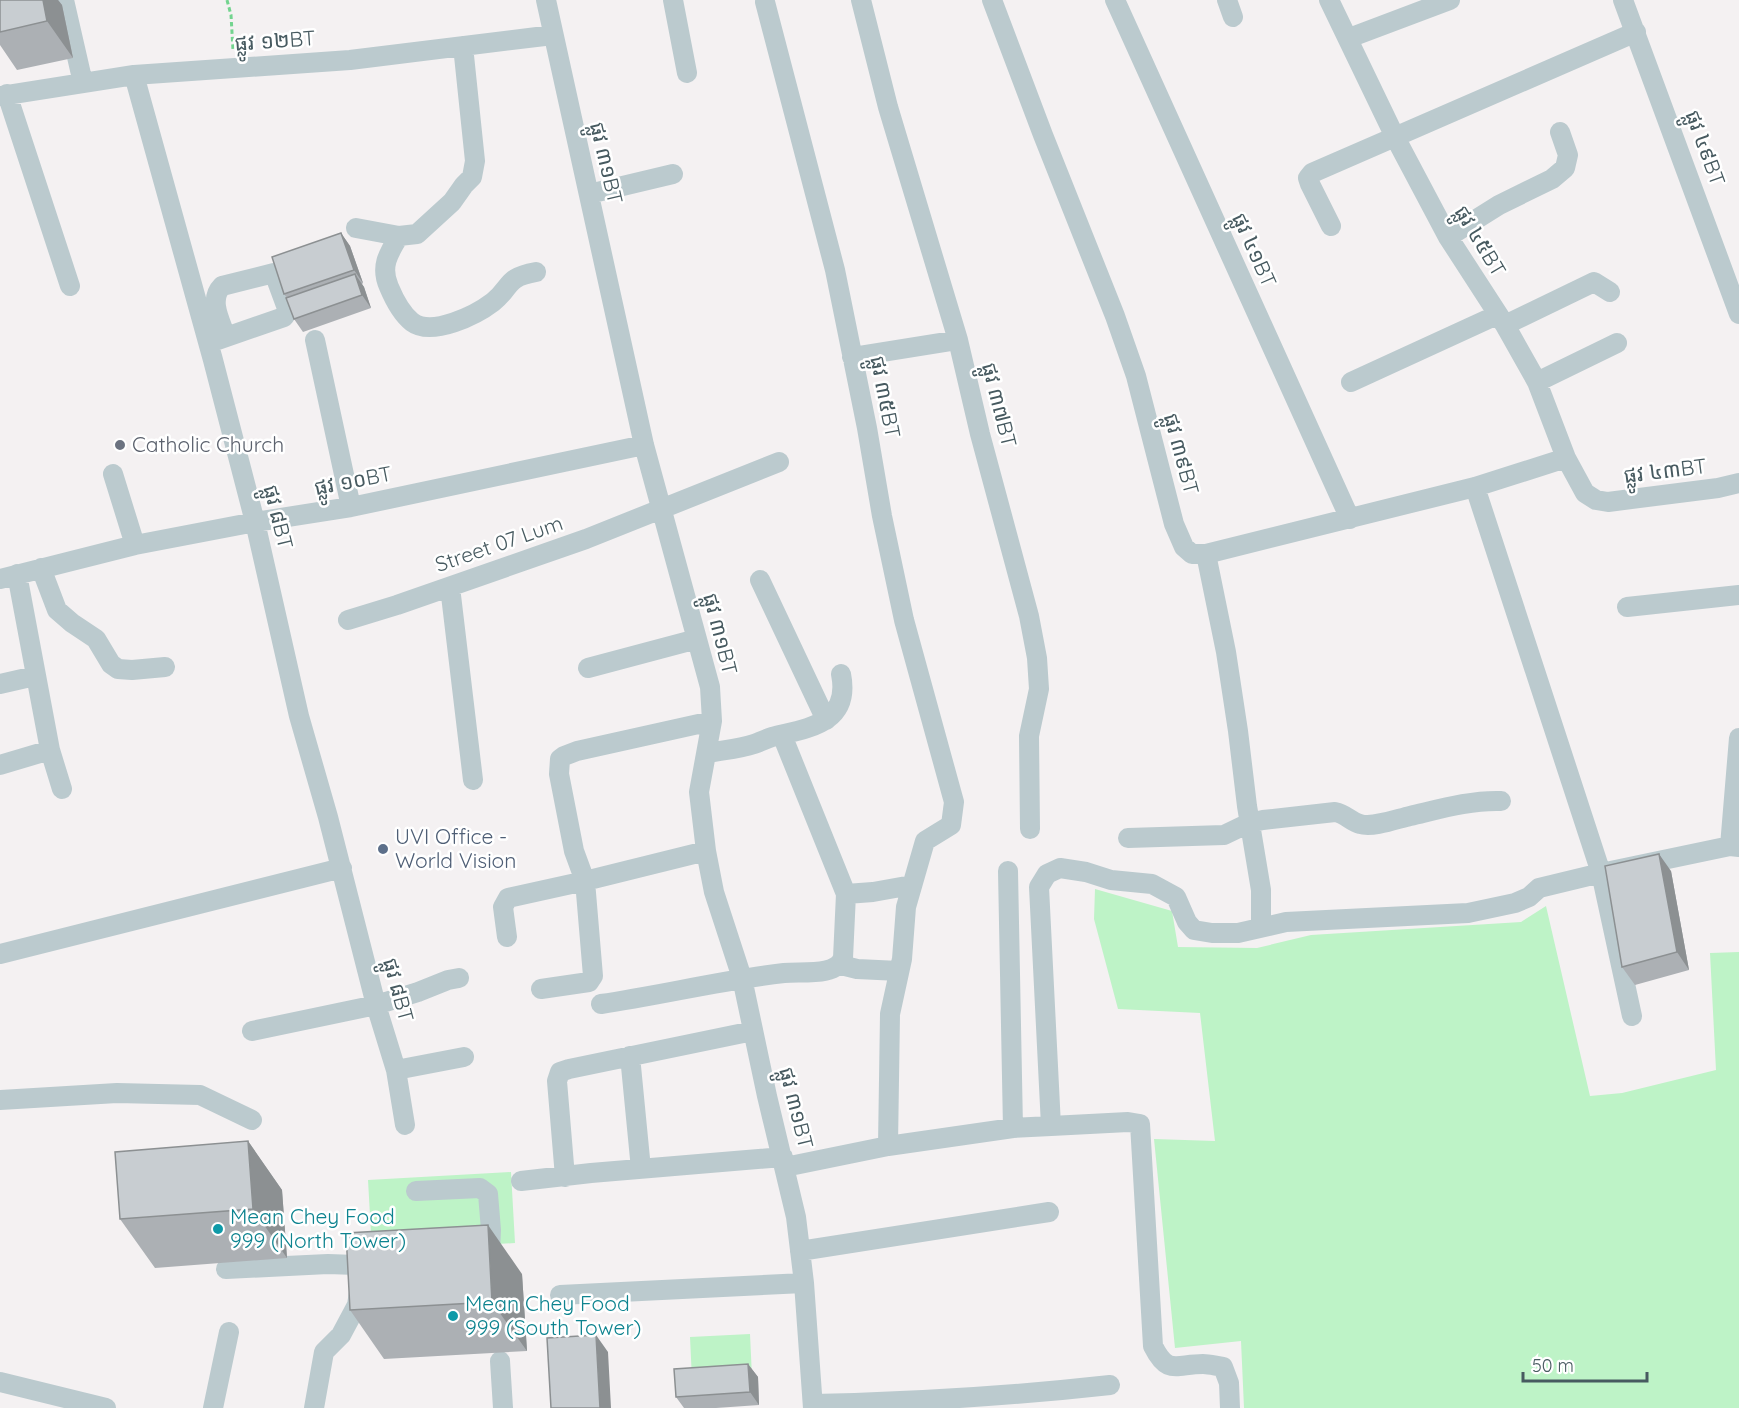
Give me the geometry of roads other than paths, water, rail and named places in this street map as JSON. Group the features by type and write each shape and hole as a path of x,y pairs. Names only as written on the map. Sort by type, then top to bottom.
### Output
{"street":[{"path":"64,0 83,83"},
{"name":"ផ្លូវ ៣១BT","path":"546,0 644,445 710,687 712,721 708,753 699,792 706,851 714,892 742,978 796,1217 804,1283 813,1406"},
{"path":"673,0 687,73"},
{"name":"ផ្លូវ ៣៧BT","path":"861,0 888,107 958,339 980,434 1015,559 1037,658 1039,689 1029,736 1030,829"},
{"name":"ផ្លូវ ៣៩BT","path":"992,0 1115,316 1136,376 1174,524 1184,547 1192,554 1206,554"},
{"name":"ផ្លូវ ៤១BT","path":"1114,0 1350,519"},
{"name":"ផ្លូវ ៤៥BT","path":"1329,0 1395,137 1448,237 1537,382 1566,458 1585,493 1596,500"},
{"path":"1349,38 1450,0"},
{"name":"ផ្លូវ ៤៩BT","path":"1623,0 1739,314"},
{"name":"ផ្លូវ ៣៥BT","path":"765,2 835,270 904,620 954,802 951,825 925,841 912,885"},
{"path":"1331,226 1310,184 1309,175 1636,32"},
{"name":"ផ្លូវ ១២BT","path":"4,95 134,75 350,60 553,35"},
{"path":"356,228 399,236 417,234 452,202 472,177 475,161 463,46"},
{"name":"ផ្លូវ ៨BT","path":"134,75 217,340 297,708 342,868 376,1005 396,1070 405,1125"},
{"path":"4,95 70,286"},
{"path":"1448,237 1491,210 1552,179 1565,168 1568,155 1560,132"},
{"path":"589,194 673,174"},
{"path":"399,236 384,265 387,282 395,300 412,322 427,328 468,319 495,301 510,281 523,274 536,272"},
{"path":"1351,382 1594,282 1610,292"},
{"path":"852,357 958,339"},
{"path":"315,340 351,507"},
{"path":"1537,382 1617,343"},
{"name":"ផ្លូវ ១០BT","path":"9,577 135,545 255,522 351,507 644,445"},
{"path":"1261,928 1261,890 1249,823 1239,730 1206,554 1475,487 1566,458"},
{"name":"Street 07 Lum","path":"348,620 586,539 779,462"},
{"path":"113,474 135,545"},
{"name":"ផ្លូវ ៤៣BT","path":"1596,500 1608,502 1718,488 1739,483"},
{"path":"1475,487 1600,873 1632,1016"},
{"path":"41,568 57,610 96,639 111,664 118,669 132,670 165,667"},
{"path":"9,577 35,676 50,750 62,789"},
{"path":"760,580 826,720"},
{"path":"450,587 472,780"},
{"path":"1627,607 1739,595"},
{"path":"588,668 697,639"},
{"path":"708,753 747,746 810,728 826,720 840,706 843,687 841,674"},
{"path":"0,684 35,676"},
{"path":"541,989 589,982 593,976 585,881 574,851 559,774 560,759 594,746 656,735 712,721"},
{"path":"601,1004 742,978 820,971 835,969 841,965 846,894 782,735"},
{"path":"1052,1126 1039,887 1047,874 1060,868 1086,872 1111,880 1152,884 1176,897 1186,922 1194,930 1212,933 1238,933 1286,922 1422,916 1496,908 1529,897 1539,888 1600,873 1734,847 1739,738"},
{"path":"0,765 50,750"},
{"path":"1128,838 1224,835 1249,823 1335,812 1344,813 1360,824 1380,823 1482,800 1501,801"},
{"path":"507,937 504,907 508,897 585,881 706,851"},
{"path":"0,954 342,868"},
{"path":"1008,871 1013,1128"},
{"path":"846,894 912,885 906,907 902,959 890,1014 888,1146"},
{"path":"841,965 857,969 899,971"},
{"path":"252,1031 376,1005 459,978"},
{"path":"565,1177 557,1081 560,1072 753,1031"},
{"path":"630,1056 641,1169"},
{"path":"396,1070 464,1057"},
{"path":"0,1100 117,1093 200,1095 252,1120"},
{"path":"521,1181 641,1169 784,1162 1013,1128 1128,1122 1140,1124 1153,1346 1160,1360 1172,1367 1205,1363 1223,1367 1229,1383 1230,1408"},
{"path":"416,1191 480,1188 488,1194 490,1252 468,1254"},
{"path":"800,1251 1049,1212"},
{"path":"226,1269 378,1263"},
{"path":"314,1408 324,1352 341,1335 357,1305 360,1286 356,1265"},
{"path":"560,1295 804,1283"},
{"path":"213,1408 229,1332"},
{"path":"500,1361 503,1408"},
{"path":"0,1364 0,1383 106,1408"},
{"path":"813,1406 995,1397 1110,1385"}],"place":[{"name":"Catholic Church","path":"120,445"},
{"name":"UVI Office - World Vision","path":"383,849"},
{"name":"Mean Chey Food 999 (North Tower)","path":"218,1229"},
{"name":"Mean Chey Food 999 (South Tower)","path":"453,1316"}]}
